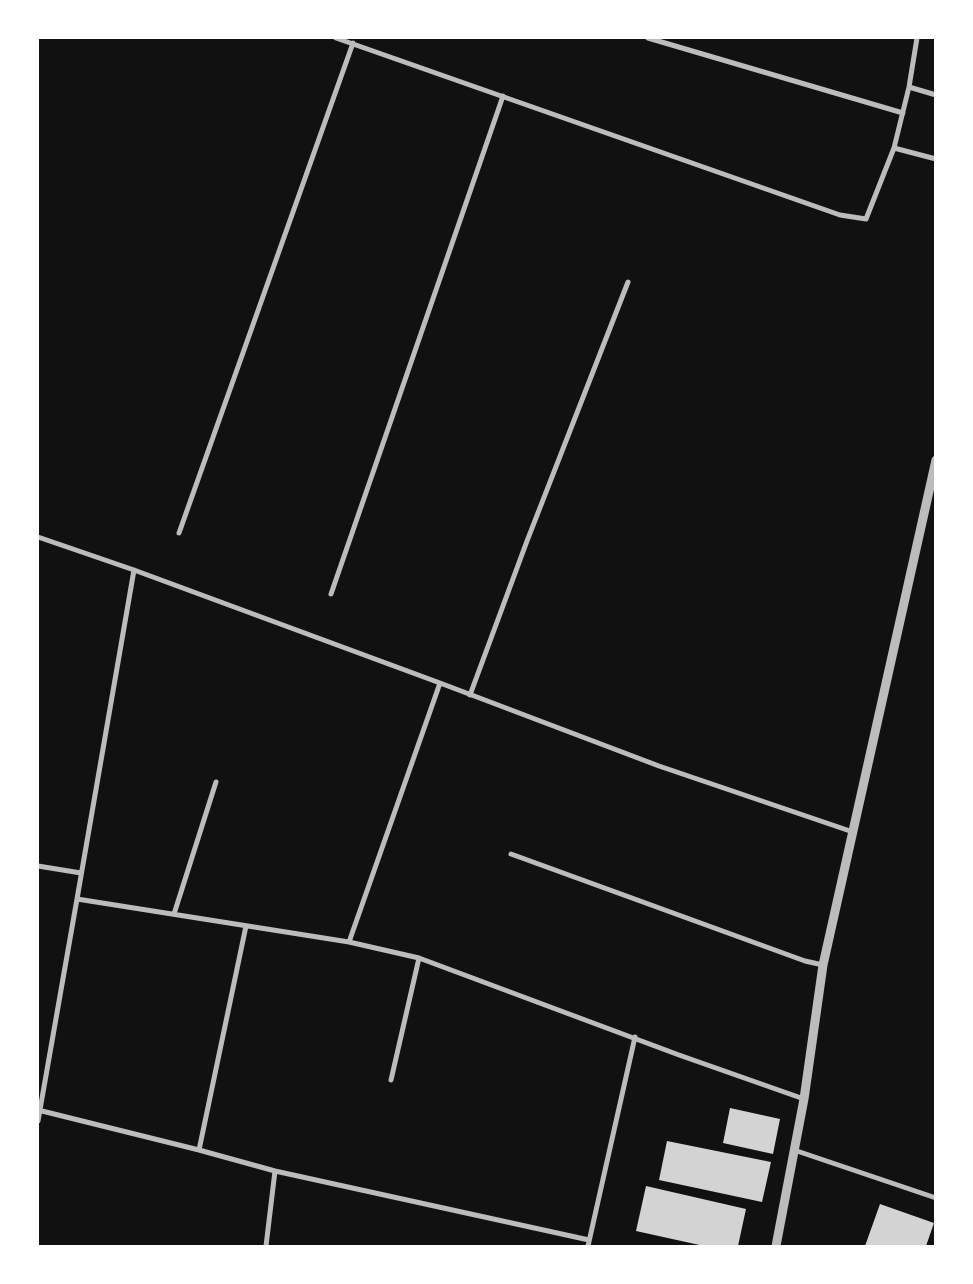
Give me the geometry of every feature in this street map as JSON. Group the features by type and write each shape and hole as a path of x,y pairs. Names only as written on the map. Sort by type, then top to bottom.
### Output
{"street":[{"path":"336,38 840,215 866,219 894,148 909,87 917,38"},
{"path":"648,38 903,113"},
{"path":"179,533 353,43"},
{"path":"909,87 936,95"},
{"path":"331,594 503,96"},
{"path":"894,148 936,159"},
{"path":"470,695 526,541 628,282"},
{"path":"776,1246 804,1099 823,965 936,460"},
{"path":"38,537 134,570 659,766 853,832"},
{"path":"38,1121 38,1110 134,570"},
{"path":"349,942 440,683"},
{"path":"174,914 216,782"},
{"path":"511,854 805,961 823,965"},
{"path":"38,866 81,873"},
{"path":"77,899 349,942 419,958 679,1055 804,1099"},
{"path":"199,1150 246,926"},
{"path":"391,1080 419,958"},
{"path":"38,1110 275,1171 588,1243 634,1038"},
{"path":"794,1150 936,1198"},
{"path":"266,1246 275,1171"}],"building":[{"path":"730,1108 780,1119 773,1154 723,1143"},
{"path":"667,1141 771,1162 762,1202 659,1180"},
{"path":"646,1186 746,1209 738,1246 704,1246 636,1231"},
{"path":"880,1204 934,1223 926,1246 865,1246"}]}
